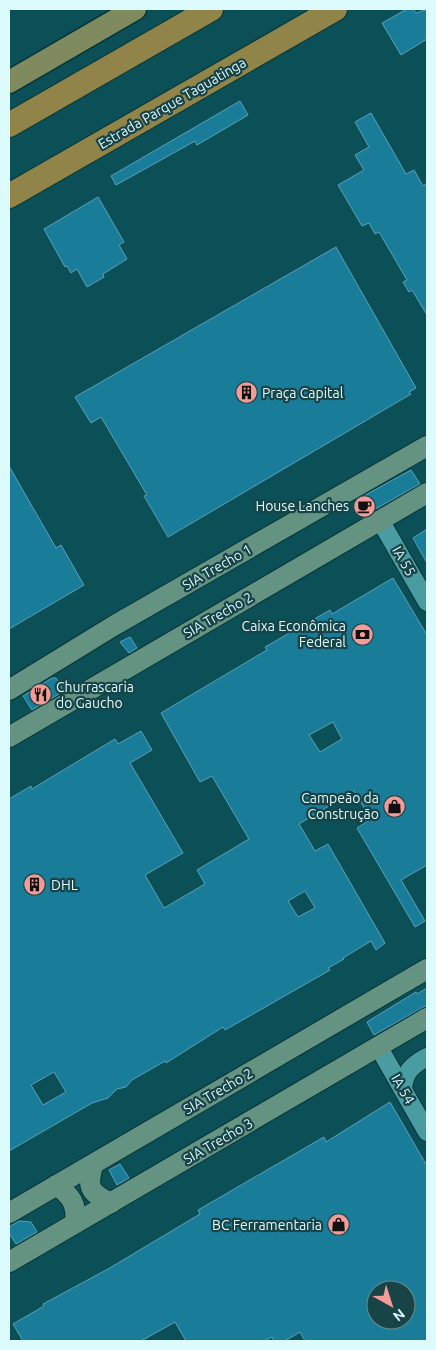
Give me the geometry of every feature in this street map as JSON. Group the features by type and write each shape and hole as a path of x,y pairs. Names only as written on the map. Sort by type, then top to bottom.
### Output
{"highway":[{"path":"9,125 211,9"},
{"name":"Estrada Parque Taguatinga","path":"9,196 335,9"}],"main road":[{"path":"9,82 135,9"},
{"name":"SIA Trecho 1","path":"9,690 115,625 427,446"},
{"name":"SIA Trecho 2","path":"9,736 426,495"},
{"name":"SIA Trecho 2","path":"9,1213 427,969"},
{"name":"SIA Trecho 3","path":"9,1262 378,1046 426,1022"},
{"path":"93,1165 89,1180 91,1190 98,1197 111,1204"},
{"path":"56,1186 67,1192 74,1200 77,1210 75,1224"}],"street":[{"name":"IA 55","path":"380,520 427,602"},
{"name":"IA 54","path":"378,1046 427,1132"},
{"path":"403,1090 404,1079 409,1069 427,1057"}],"building":[{"path":"407,9 413,9 416,13 427,9 427,39 401,55 382,23"},
{"path":"240,101 248,115 197,145 195,141 116,185 111,176"},
{"path":"371,113 406,174 414,170 423,186 427,183 427,315 412,290 409,292 403,282 407,280 379,232 375,234 369,223 362,226 338,185 364,170 355,155 369,147 355,122"},
{"path":"98,197 124,242 119,245 127,259 103,274 104,277 87,287 77,269 71,273 67,266 65,267 44,229"},
{"name":"Praça Capital","path":"336,247 416,388 409,392 411,394 168,537 144,496 147,495 101,417 91,423 75,397"},
{"path":"9,466 56,548 61,545 84,585 9,629"},
{"path":"411,470 420,484 365,515 358,502 361,500 360,498"},
{"path":"427,529 427,563 413,538"},
{"path":"393,578 427,635 427,865 401,880 425,921 415,927 357,828 371,819 354,791 299,824 315,851 328,844 385,943 376,950 371,941 328,968 330,970 225,1030 223,1027 166,1063 165,1061 132,1080 126,1087 117,1089 108,1098 92,1103 9,1151 9,799 31,786 32,789 115,739 118,744 141,731 152,750 130,763 183,853 145,875 164,908 205,884 197,870 249,839 212,776 200,782 161,713 267,650 265,647 330,610 332,614","holes":["333,722 342,739 320,752 309,735","305,891 315,908 298,917 288,901","54,1072 66,1092 43,1105 31,1085"]},
{"path":"130,637 137,648 129,653 120,642"},
{"path":"52,678 56,678 64,691 32,710 23,696"},
{"path":"427,988 427,1005 374,1035 367,1022 416,992 417,994"},
{"path":"390,1102 427,1166 427,1341 305,1341 300,1332 285,1341 274,1341 272,1337 264,1341 186,1341 175,1322 141,1341 23,1341 13,1324 44,1306 43,1304 108,1269 200,1214 198,1210 324,1137 326,1142"},
{"path":"120,1164 129,1178 117,1185 109,1170"},
{"path":"19,1221 31,1222 37,1232 16,1244 9,1233 9,1227"}],"place":[{"name":"Praça Capital","path":"246,393"},
{"name":"House Lanches","path":"365,506"},
{"name":"Caixa Econômica Federal","path":"362,634"},
{"name":"Churrascaria do Gaucho","path":"40,695"},
{"name":"Campeão da Construção","path":"395,806"},
{"name":"DHL","path":"35,885"},
{"name":"BC Ferramentaria","path":"338,1225"}]}
